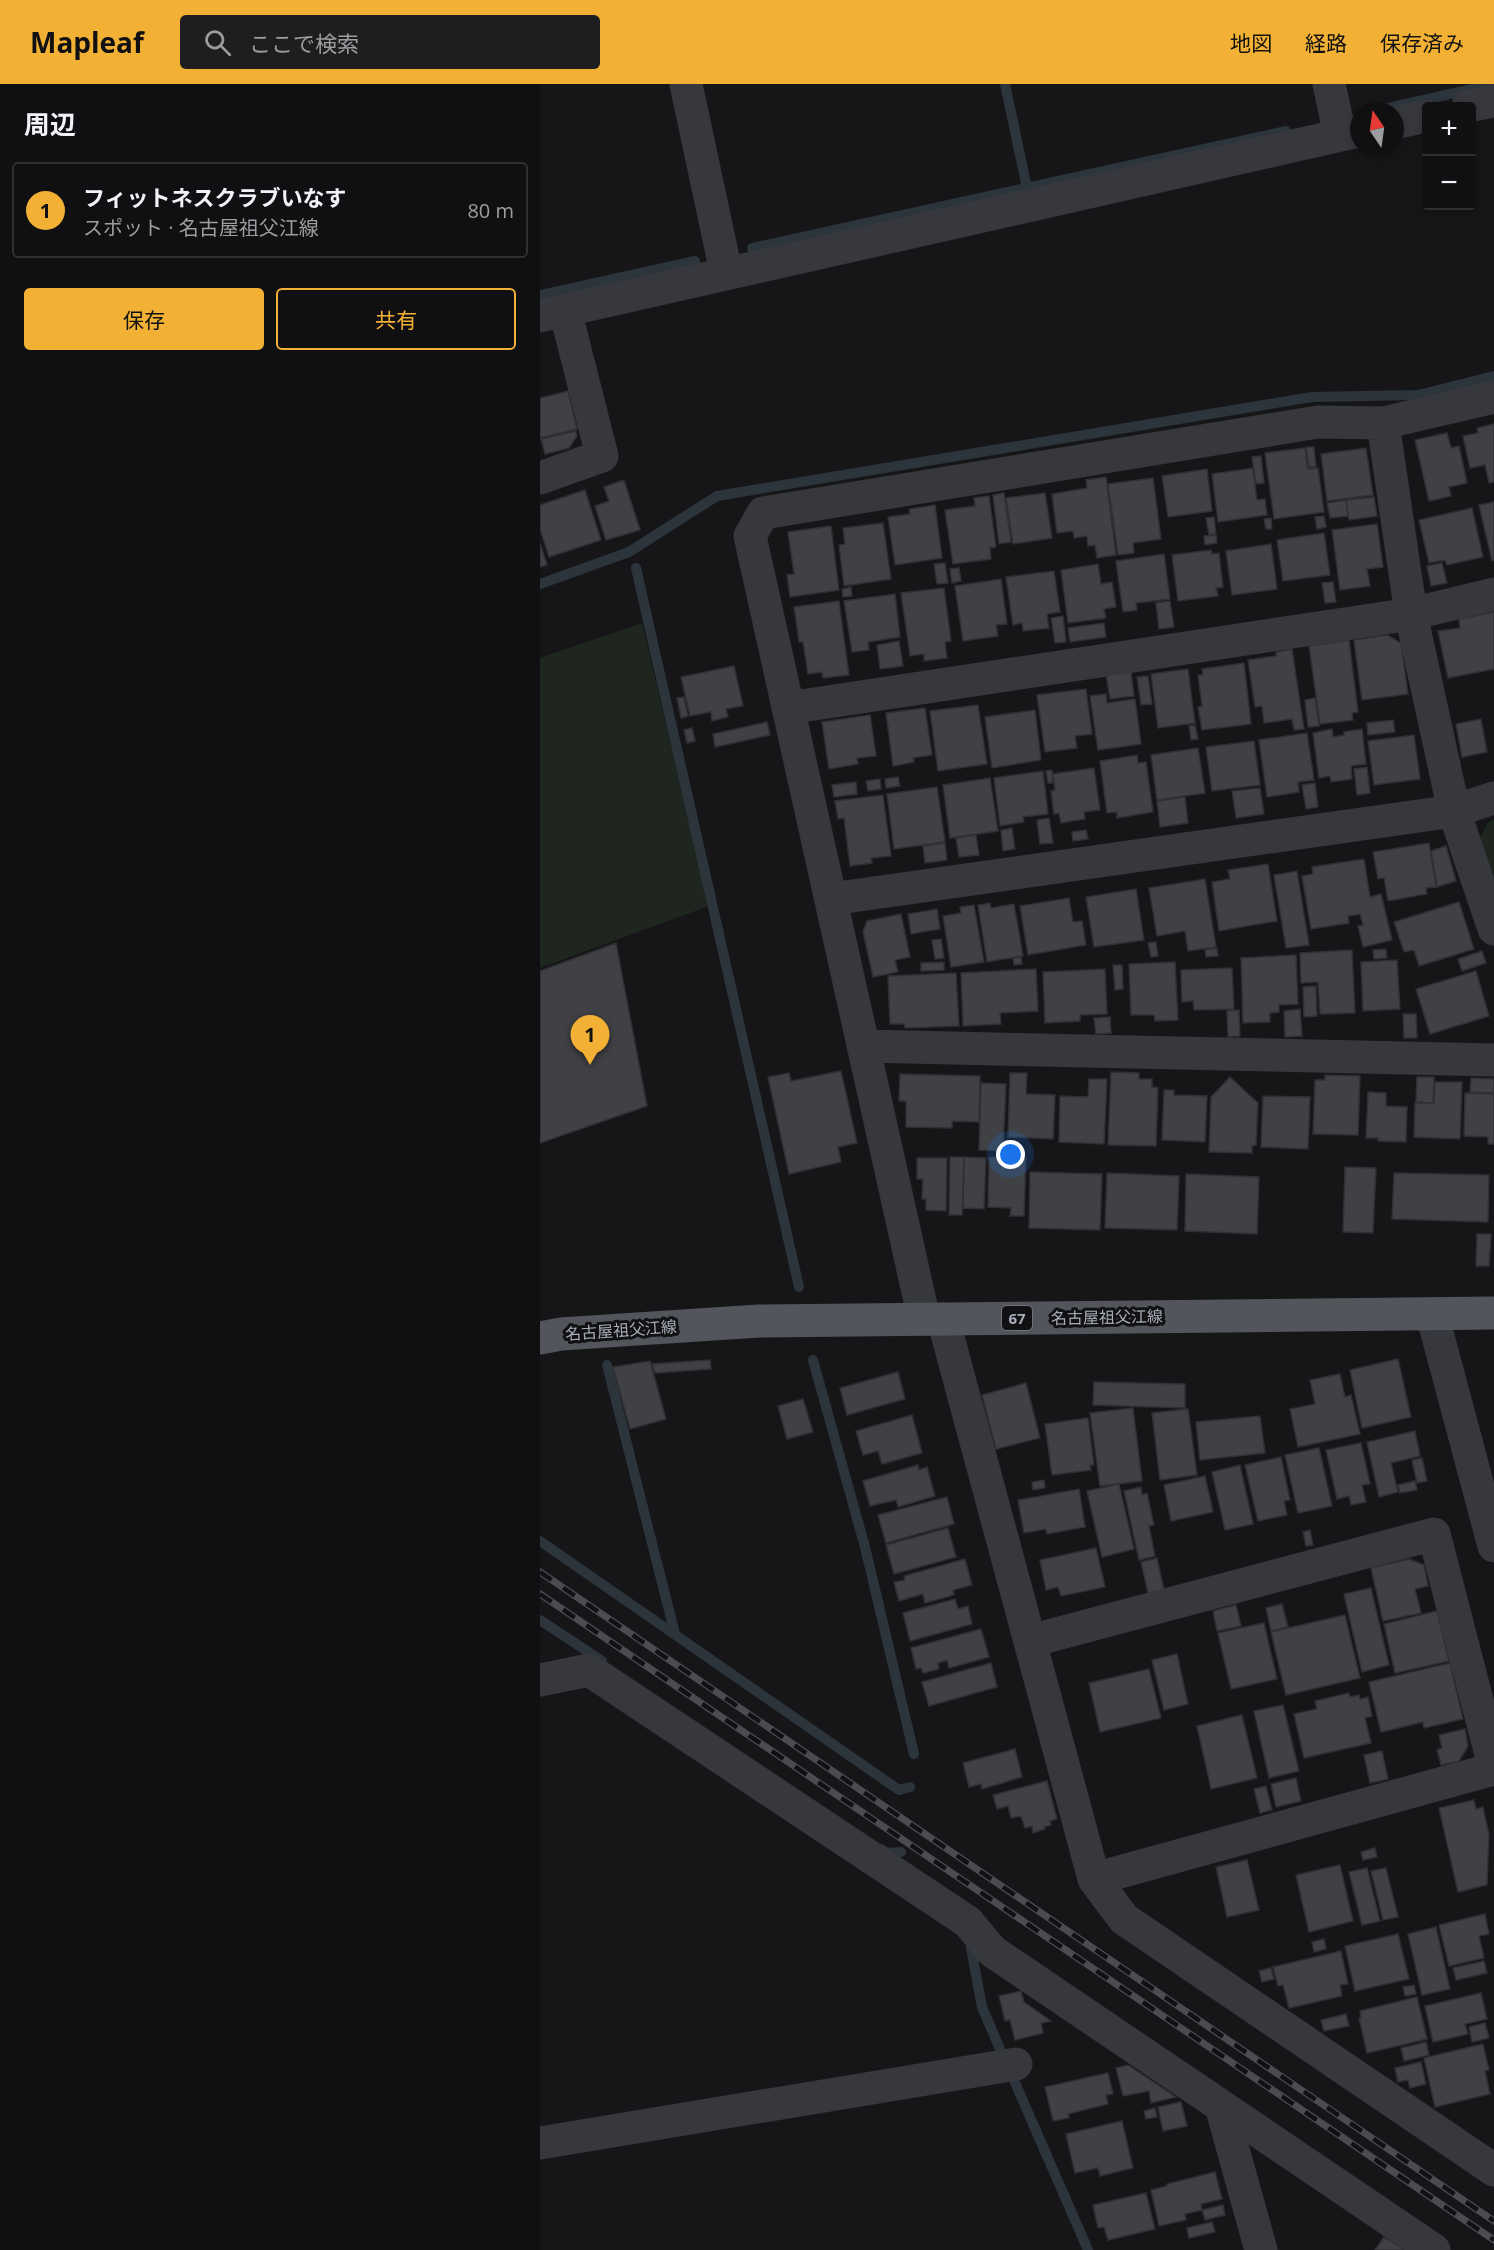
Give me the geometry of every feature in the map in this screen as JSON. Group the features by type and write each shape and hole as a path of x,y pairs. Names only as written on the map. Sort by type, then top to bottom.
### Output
{"main road":[{"name":"名古屋祖父江線","path":"540,1338 561,1334 759,1321 1494,1313"}],"street":[{"path":"686,84 726,272"},
{"path":"540,478 602,456 553,313 726,272 1349,133 1329,84"},
{"path":"1476,104 1494,101"},
{"path":"1404,121 1422,117"},
{"path":"1494,397 1383,423 1318,422 764,513 750,536 863,1046 934,1319 1030,1641 1094,1879 1124,1919 1494,2170"},
{"path":"1383,423 1411,614 1454,811 1494,929"},
{"path":"788,708 1411,614 1494,594"},
{"path":"831,899 1454,811 1494,798"},
{"path":"863,1046 1494,1060"},
{"path":"1431,1314 1494,1546"},
{"path":"1030,1641 1434,1534 1494,1768 1094,1879"},
{"path":"540,1680 589,1670 968,1922 992,1951 1434,2250"},
{"path":"540,2144 1016,2064"},
{"path":"1221,2106 1261,2250"}],"shaded area":[{"path":"642,623 709,906 540,968 540,658"},
{"path":"1494,820 1494,877 1480,838 1488,822"}],"building":[{"path":"568,391 577,429 540,438 540,398"},
{"path":"1494,424 1494,482 1489,483 1485,465 1470,468 1463,436 1478,433 1477,428"},
{"path":"576,431 577,436 569,448 545,454 541,439"},
{"path":"1447,433 1451,448 1459,446 1467,483 1449,487 1451,496 1429,501 1415,440"},
{"path":"1306,447 1314,447 1316,467 1309,467"},
{"path":"1305,448 1308,469 1318,468 1324,512 1274,519 1265,453"},
{"path":"1366,448 1373,495 1327,501 1321,454"},
{"path":"1261,456 1264,483 1256,484 1252,457"},
{"path":"1253,468 1257,500 1265,499 1267,515 1218,522 1212,474"},
{"path":"1207,469 1212,511 1168,517 1162,476"},
{"path":"1106,477 1116,555 1097,558 1095,545 1088,546 1087,536 1074,538 1073,531 1057,533 1052,494 1087,488 1086,480"},
{"path":"1153,478 1161,539 1133,543 1134,553 1118,555 1108,484"},
{"path":"624,480 640,530 606,540 595,506 609,501 604,487"},
{"path":"585,490 601,540 549,557 540,529 540,505"},
{"path":"1004,493 1011,542 999,544 993,495"},
{"path":"1045,493 1052,538 1013,544 1006,498"},
{"path":"989,496 996,547 990,548 991,559 953,564 945,510 975,506 974,498"},
{"path":"1374,497 1377,516 1349,520 1346,500"},
{"path":"1346,500 1348,516 1330,518 1327,503"},
{"path":"1494,502 1494,560 1492,561 1479,505"},
{"path":"935,505 942,558 895,565 888,517 910,514 909,509"},
{"path":"1472,508 1483,557 1447,565 1445,560 1429,563 1419,520"},
{"path":"1324,516 1326,527 1317,529 1315,517"},
{"path":"1214,517 1216,534 1209,535 1206,518"},
{"path":"1271,518 1272,529 1266,529 1264,519"},
{"path":"883,523 891,579 844,586 839,545 845,544 843,528"},
{"path":"1377,524 1383,567 1367,569 1370,586 1340,590 1332,530"},
{"path":"831,526 839,590 790,597 787,575 794,574 788,532"},
{"path":"1324,533 1330,575 1283,581 1277,540"},
{"path":"1216,535 1217,543 1205,545 1204,536"},
{"path":"540,543 547,565 540,567"},
{"path":"1271,544 1277,589 1232,595 1226,551"},
{"path":"1211,550 1212,554 1219,553 1223,587 1216,588 1218,596 1178,601 1172,555"},
{"path":"1164,554 1170,599 1136,603 1137,610 1123,612 1116,561"},
{"path":"945,563 948,583 937,584 934,564"},
{"path":"1442,563 1447,583 1431,586 1427,566"},
{"path":"1098,564 1101,584 1112,582 1116,607 1104,609 1106,618 1068,623 1061,570"},
{"path":"959,568 961,581 952,583 950,569"},
{"path":"1054,571 1060,612 1047,614 1049,628 1023,631 1022,623 1013,625 1006,577"},
{"path":"1001,579 1007,624 996,625 998,636 963,641 955,586"},
{"path":"1333,582 1336,602 1325,603 1322,583"},
{"path":"851,587 852,596 843,597 842,589"},
{"path":"944,588 951,641 945,642 947,658 924,661 924,654 910,656 901,593"},
{"path":"895,594 900,637 868,642 869,650 852,652 844,601"},
{"path":"839,601 849,675 823,678 822,672 808,674 803,642 799,642 794,607"},
{"path":"1170,601 1174,627 1159,629 1156,603"},
{"path":"1494,612 1494,669 1448,678 1438,631 1460,628 1459,619"},
{"path":"1063,616 1066,642 1055,643 1051,618"},
{"path":"1104,623 1106,637 1070,642 1068,628"},
{"path":"1387,635 1401,643 1408,694 1362,700 1354,640"},
{"path":"1349,640 1358,712 1352,713 1353,720 1320,724 1309,646"},
{"path":"899,641 903,666 880,669 877,645"},
{"path":"1292,649 1304,729 1294,730 1292,719 1264,723 1262,706 1255,707 1248,660 1276,656 1276,652"},
{"path":"1244,663 1251,724 1202,730 1198,707 1202,706 1198,675 1203,675 1202,669"},
{"path":"734,666 743,706 726,709 728,717 712,721 711,712 690,716 681,677"},
{"path":"1188,669 1195,723 1158,728 1151,674"},
{"path":"1131,672 1134,696 1110,699 1106,675"},
{"path":"1148,676 1152,704 1141,705 1137,677"},
{"path":"1086,689 1092,734 1075,736 1077,748 1045,752 1037,695"},
{"path":"1106,694 1107,703 1135,699 1141,744 1098,750 1090,696"},
{"path":"684,697 688,716 681,718 677,698"},
{"path":"1315,698 1319,726 1308,727 1305,700"},
{"path":"978,705 987,764 938,771 930,711"},
{"path":"925,708 932,755 913,758 914,762 893,766 886,713"},
{"path":"1035,710 1041,760 992,768 985,717"},
{"path":"870,715 876,756 857,758 858,764 829,769 822,722"},
{"path":"1481,719 1487,752 1462,757 1456,724"},
{"path":"1393,720 1395,732 1368,735 1367,723"},
{"path":"767,722 770,735 715,747 713,734"},
{"path":"1195,725 1198,739 1191,740 1189,726"},
{"path":"692,728 695,741 687,743 684,730"},
{"path":"1332,729 1333,737 1344,735 1344,732 1362,729 1366,764 1351,766 1352,779 1331,782 1330,776 1319,778 1313,733"},
{"path":"1307,733 1314,780 1298,782 1299,792 1267,797 1259,740"},
{"path":"1414,735 1420,779 1374,785 1368,741"},
{"path":"1254,741 1260,785 1212,791 1206,747"},
{"path":"1198,748 1205,793 1157,800 1151,755"},
{"path":"1137,755 1138,763 1146,762 1153,812 1117,818 1117,812 1107,813 1100,761"},
{"path":"1367,767 1370,793 1357,795 1354,769"},
{"path":"1094,768 1100,810 1084,812 1085,819 1061,823 1059,813 1054,814 1051,791 1055,790 1053,774"},
{"path":"1052,770 1053,783 1048,783 1046,771"},
{"path":"1043,771 1048,814 1023,817 1024,822 1000,826 994,778"},
{"path":"898,777 900,786 886,788 885,779"},
{"path":"990,778 998,831 950,838 943,785"},
{"path":"880,779 881,789 868,791 866,781"},
{"path":"856,782 857,794 834,797 832,785"},
{"path":"1315,783 1318,807 1306,809 1302,785"},
{"path":"937,787 945,842 894,849 887,794"},
{"path":"1260,788 1264,814 1236,818 1232,791"},
{"path":"883,795 891,856 871,858 872,863 850,866 844,818 838,819 835,801"},
{"path":"1185,797 1188,823 1160,827 1157,801"},
{"path":"1049,818 1053,843 1040,844 1037,820"},
{"path":"1012,828 1015,849 1003,851 1001,830"},
{"path":"1086,830 1088,839 1073,841 1072,832"},
{"path":"976,835 979,855 959,857 956,838"},
{"path":"945,843 947,860 925,863 923,846"},
{"path":"1429,843 1436,887 1426,888 1427,894 1388,901 1384,878 1378,879 1373,852"},
{"path":"1446,846 1456,881 1437,887 1431,851"},
{"path":"1364,859 1370,897 1381,894 1392,940 1363,947 1358,926 1363,925 1360,914 1348,916 1349,923 1311,929 1302,876 1313,874 1312,867"},
{"path":"1268,864 1277,921 1219,931 1212,882 1230,879 1228,870"},
{"path":"1297,871 1309,945 1286,948 1274,875"},
{"path":"1205,879 1216,947 1188,951 1185,931 1157,936 1149,888"},
{"path":"1136,889 1144,940 1094,947 1086,897"},
{"path":"1069,898 1073,922 1082,921 1086,945 1028,955 1020,906"},
{"path":"1459,902 1474,949 1419,966 1414,950 1404,952 1394,922"},
{"path":"990,903 991,908 1014,904 1023,956 987,962 978,905"},
{"path":"974,905 984,962 951,967 943,916 961,913 960,907"},
{"path":"937,909 940,929 911,934 908,914"},
{"path":"901,914 910,957 895,960 898,972 873,977 863,932 867,921"},
{"path":"941,939 944,958 935,959 932,940"},
{"path":"1156,942 1158,956 1151,957 1148,943"},
{"path":"616,943 647,1106 540,1143 540,971"},
{"path":"1217,948 1218,956 1206,957 1205,950"},
{"path":"1386,949 1387,958 1374,959 1373,950"},
{"path":"1352,950 1355,1013 1320,1014 1318,982 1301,983 1300,953"},
{"path":"1482,951 1486,963 1462,971 1458,959"},
{"path":"1296,955 1298,1004 1279,1005 1279,1012 1270,1013 1270,1022 1243,1023 1241,958"},
{"path":"1021,957 1022,964 1014,965 1013,958"},
{"path":"1397,960 1400,1009 1363,1011 1361,962"},
{"path":"944,962 944,970 921,971 921,963"},
{"path":"1175,962 1178,1020 1155,1021 1154,1015 1131,1015 1129,964"},
{"path":"1113,965 1122,965 1123,989 1115,990"},
{"path":"1232,968 1234,1009 1194,1010 1193,1001 1182,1002 1181,970"},
{"path":"1036,969 1038,1011 1000,1013 1001,1024 963,1026 961,973"},
{"path":"1105,969 1107,1014 1080,1015 1080,1021 1045,1023 1043,972"},
{"path":"1476,971 1489,1016 1430,1034 1416,989"},
{"path":"956,973 959,1026 905,1028 904,1024 890,1024 888,976"},
{"path":"1316,986 1317,1016 1304,1017 1303,987"},
{"path":"1300,1009 1302,1036 1285,1037 1284,1011"},
{"path":"1239,1010 1240,1036 1228,1037 1227,1011"},
{"path":"1403,1014 1416,1014 1417,1038 1404,1038"},
{"path":"1110,1017 1111,1033 1096,1034 1094,1018"},
{"path":"841,1071 857,1143 838,1147 841,1162 789,1174 768,1077 789,1073 791,1081"},
{"path":"1111,1072 1139,1073 1139,1079 1152,1079 1152,1087 1158,1088 1156,1146 1108,1145"},
{"path":"1010,1073 1027,1073 1026,1094 1055,1095 1053,1139 1008,1137"},
{"path":"900,1074 980,1076 979,1122 952,1121 952,1128 906,1127 906,1101 899,1101"},
{"path":"1325,1075 1360,1076 1358,1135 1313,1134 1315,1080 1325,1080"},
{"path":"1230,1077 1258,1103 1256,1145 1252,1146 1252,1153 1209,1152 1211,1097"},
{"path":"1417,1077 1434,1077 1433,1103 1416,1102"},
{"path":"1471,1078 1494,1079 1494,1093 1470,1092"},
{"path":"1089,1079 1107,1079 1104,1144 1059,1142 1060,1096 1088,1097"},
{"path":"1435,1082 1462,1082 1460,1139 1414,1137 1415,1103 1434,1103"},
{"path":"981,1083 1006,1084 1003,1151 979,1150"},
{"path":"1164,1090 1174,1090 1174,1095 1207,1096 1205,1142 1162,1140"},
{"path":"1368,1092 1386,1093 1386,1106 1407,1107 1406,1142 1366,1138"},
{"path":"1465,1093 1494,1094 1494,1144 1488,1144 1488,1137 1464,1136"},
{"path":"1263,1096 1310,1097 1308,1149 1261,1147"},
{"path":"950,1157 964,1157 962,1215 949,1215"},
{"path":"964,1157 986,1158 984,1209 963,1208"},
{"path":"989,1157 1026,1158 1024,1216 1010,1216 1011,1208 988,1207"},
{"path":"917,1158 947,1158 946,1211 926,1210 926,1199 922,1199 923,1179 917,1179"},
{"path":"1345,1167 1376,1168 1373,1233 1343,1232"},
{"path":"1030,1172 1102,1174 1100,1230 1029,1228"},
{"path":"1107,1173 1179,1176 1177,1230 1105,1228"},
{"path":"1394,1173 1489,1175 1488,1222 1392,1219"},
{"path":"1186,1174 1259,1177 1257,1234 1185,1231"},
{"path":"1477,1234 1491,1234 1489,1266 1476,1266"},
{"path":"1398,1359 1411,1417 1362,1428 1350,1370"},
{"path":"710,1360 711,1369 655,1373 652,1364"},
{"path":"650,1361 666,1419 630,1429 613,1367"},
{"path":"898,1372 905,1399 847,1415 840,1388"},
{"path":"1340,1374 1345,1397 1351,1395 1360,1434 1298,1447 1290,1409 1315,1404 1310,1380"},
{"path":"1094,1382 1185,1384 1185,1408 1093,1405"},
{"path":"1026,1383 1040,1438 996,1449 982,1395"},
{"path":"803,1399 813,1432 787,1439 778,1406"},
{"path":"1133,1408 1142,1481 1100,1486 1090,1413"},
{"path":"1188,1409 1197,1475 1160,1480 1152,1413"},
{"path":"912,1415 922,1453 882,1464 878,1451 863,1455 856,1431"},
{"path":"1260,1416 1265,1453 1200,1460 1196,1422"},
{"path":"1088,1418 1094,1465 1090,1465 1091,1470 1052,1475 1045,1424"},
{"path":"1415,1431 1420,1456 1391,1463 1398,1492 1379,1497 1367,1442"},
{"path":"1361,1443 1370,1484 1362,1485 1366,1502 1351,1505 1349,1496 1337,1499 1326,1450"},
{"path":"1319,1448 1332,1506 1298,1513 1285,1455"},
{"path":"1281,1457 1290,1500 1284,1501 1287,1515 1258,1521 1245,1465"},
{"path":"1422,1458 1427,1481 1417,1483 1412,1460"},
{"path":"918,1465 919,1470 927,1467 935,1496 898,1507 896,1500 870,1506 863,1481"},
{"path":"1240,1465 1253,1524 1225,1530 1212,1472"},
{"path":"1205,1476 1213,1512 1171,1521 1164,1485"},
{"path":"1044,1480 1045,1488 1033,1490 1032,1482"},
{"path":"1415,1481 1417,1490 1400,1493 1398,1485"},
{"path":"1119,1484 1134,1549 1102,1557 1087,1491"},
{"path":"1141,1487 1142,1495 1147,1493 1154,1525 1149,1526 1155,1556 1139,1560 1124,1491"},
{"path":"1079,1489 1085,1527 1047,1534 1046,1529 1024,1533 1018,1500"},
{"path":"947,1497 954,1524 886,1543 878,1515"},
{"path":"948,1528 956,1557 894,1574 886,1545"},
{"path":"1310,1530 1313,1545 1306,1546 1303,1532"},
{"path":"1096,1548 1105,1587 1061,1596 1058,1587 1046,1590 1040,1560"},
{"path":"1157,1558 1164,1590 1148,1593 1141,1562"},
{"path":"965,1559 972,1585 953,1590 954,1595 925,1603 923,1594 899,1601 894,1582 905,1580 904,1576"},
{"path":"1409,1559 1424,1565 1428,1586 1415,1589 1421,1613 1383,1621 1371,1568"},
{"path":"1371,1588 1389,1665 1362,1672 1344,1594"},
{"path":"955,1599 958,1609 968,1606 972,1624 910,1641 903,1613"},
{"path":"1282,1604 1288,1627 1271,1631 1266,1608"},
{"path":"1236,1605 1241,1626 1217,1631 1213,1611"},
{"path":"1437,1611 1449,1661 1395,1673 1384,1624"},
{"path":"1345,1615 1360,1678 1286,1695 1271,1632"},
{"path":"1264,1623 1277,1679 1231,1689 1218,1633"},
{"path":"981,1629 989,1657 949,1668 947,1660 938,1663 939,1669 923,1673 921,1668 916,1669 911,1648"},
{"path":"1177,1654 1188,1704 1164,1710 1152,1660"},
{"path":"991,1663 997,1687 929,1706 922,1682"},
{"path":"1450,1663 1463,1719 1424,1728 1423,1722 1381,1732 1369,1682"},
{"path":"1149,1669 1161,1718 1100,1732 1089,1683"},
{"path":"1349,1693 1350,1697 1359,1695 1360,1699 1368,1697 1372,1716 1365,1718 1371,1743 1304,1758 1294,1714 1317,1709 1315,1701"},
{"path":"1283,1705 1299,1771 1269,1778 1254,1711"},
{"path":"1242,1715 1257,1778 1211,1789 1197,1726"},
{"path":"1465,1729 1468,1746 1459,1761 1441,1765 1437,1750 1442,1748 1439,1735"},
{"path":"1015,1749 1022,1777 982,1789 981,1784 969,1787 963,1763"},
{"path":"1382,1751 1388,1779 1370,1783 1364,1755"},
{"path":"1296,1778 1301,1801 1276,1807 1271,1784"},
{"path":"1047,1781 1057,1819 1050,1821 1051,1825 1044,1827 1045,1829 1033,1833 1032,1826 1025,1828 1021,1816 1011,1818 1008,1806 997,1809 993,1795"},
{"path":"1266,1786 1272,1810 1260,1813 1254,1789"},
{"path":"1474,1800 1476,1809 1483,1807 1489,1835 1487,1885 1458,1892 1439,1808"},
{"path":"1375,1848 1377,1857 1363,1860 1361,1852"},
{"path":"1247,1860 1259,1910 1227,1917 1216,1867"},
{"path":"1340,1865 1353,1921 1309,1932 1296,1875"},
{"path":"1367,1868 1380,1921 1362,1925 1349,1872"},
{"path":"1386,1868 1398,1917 1383,1920 1371,1871"},
{"path":"1485,1914 1489,1934 1479,1936 1484,1958 1449,1966 1439,1925"},
{"path":"1436,1927 1450,1989 1422,1995 1408,1934"},
{"path":"1398,1934 1409,1979 1355,1991 1345,1946"},
{"path":"1324,1939 1326,1949 1314,1952 1312,1942"},
{"path":"1341,1951 1348,1984 1340,1985 1342,1996 1289,2008 1283,1985 1278,1986 1273,1967"},
{"path":"1484,1961 1487,1973 1456,1980 1453,1968"},
{"path":"1271,1968 1274,1979 1262,1982 1259,1971"},
{"path":"1414,1985 1416,1994 1405,1996 1403,1987"},
{"path":"1021,1991 1024,2002 1051,2021 1041,2023 1043,2033 1015,2040 1010,2020 1005,2021 999,1996"},
{"path":"1481,1993 1487,2019 1465,2024 1468,2034 1433,2042 1425,2006"},
{"path":"1417,1997 1427,2039 1367,2053 1359,2018 1361,2018 1360,2011"},
{"path":"1346,2014 1349,2026 1324,2031 1321,2020"},
{"path":"1485,2023 1489,2038 1472,2042 1469,2027"},
{"path":"1426,2042 1429,2055 1404,2061 1401,2048"},
{"path":"1483,2044 1489,2070 1485,2071 1490,2094 1435,2107 1424,2058"},
{"path":"1421,2062 1426,2084 1410,2088 1408,2080 1398,2082 1395,2068"},
{"path":"1128,2065 1176,2097 1151,2103 1149,2091 1123,2096 1116,2068"},
{"path":"1108,2073 1113,2094 1106,2095 1108,2104 1068,2114 1069,2118 1053,2121 1045,2087"},
{"path":"1181,2102 1187,2126 1163,2131 1158,2107"},
{"path":"1155,2108 1157,2117 1146,2119 1144,2111"},
{"path":"1122,2121 1133,2168 1100,2176 1098,2168 1075,2173 1066,2134"},
{"path":"1215,2172 1222,2199 1201,2204 1202,2210 1185,2214 1186,2220 1159,2226 1151,2190"},
{"path":"1146,2193 1155,2229 1108,2240 1104,2227 1098,2228 1093,2205"},
{"path":"1223,2205 1225,2215 1205,2220 1202,2210"},
{"path":"1212,2222 1215,2232 1189,2238 1187,2228"},
{"path":"1384,2237 1405,2250 1375,2250"}],"waterway":[{"path":"1005,84 1027,188"},
{"path":"1404,104 1494,84"},
{"path":"752,248 1286,131"},
{"path":"540,295 695,261"},
{"path":"540,584 629,552 717,496 1312,397 1418,395 1494,376"},
{"path":"636,568 799,1287"},
{"path":"813,1360 865,1547 914,1754"},
{"path":"607,1365 675,1634"},
{"path":"540,1541 899,1790 910,1787"},
{"path":"540,1620 602,1661"},
{"path":"881,1849 887,1853 901,1852"},
{"path":"971,1948 982,2007 1003,2056"},
{"path":"1013,2078 1088,2250"}],"railway":[{"path":"540,1572 1494,2221"},
{"path":"540,1594 1494,2240"}],"place":[{"name":"フィットネスクラブいなす","path":"590,1065"}]}
